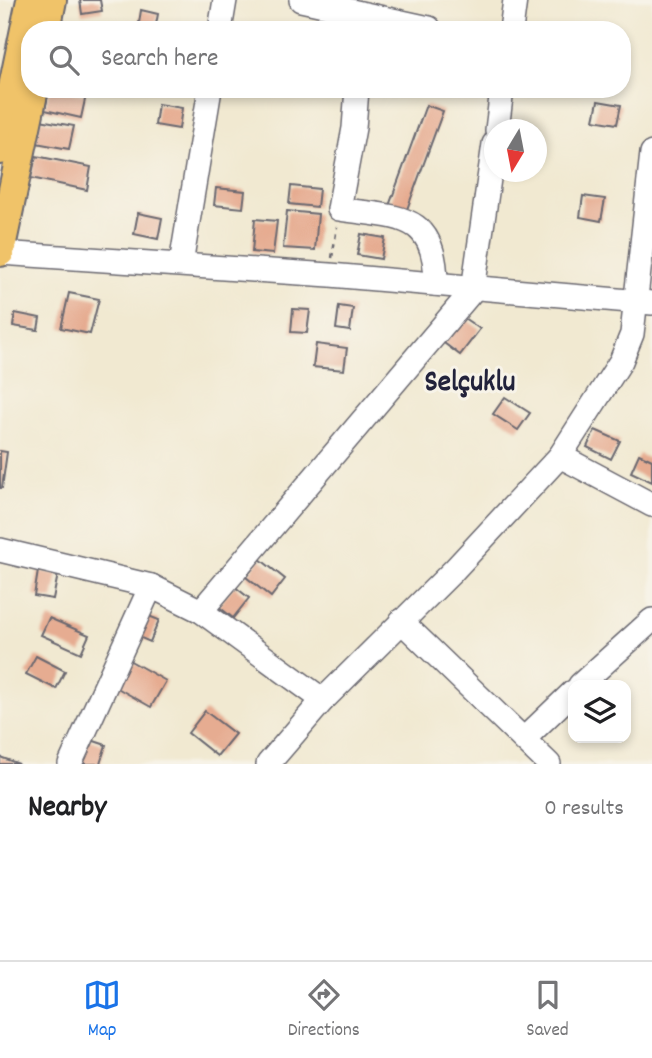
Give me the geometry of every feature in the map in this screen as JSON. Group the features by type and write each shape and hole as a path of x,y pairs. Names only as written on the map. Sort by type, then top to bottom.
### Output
{"main road":[{"path":"27,21 31,0"},
{"path":"48,21 52,0"},
{"path":"0,150 21,48"},
{"path":"0,253 32,98"}],"street":[{"path":"222,21 225,0"},
{"path":"301,0 397,21"},
{"path":"512,21 516,0"},
{"path":"181,264 209,98"},
{"path":"356,98 354,128 339,209 405,219 426,234 436,260 436,284"},
{"path":"498,119 501,98"},
{"path":"268,764 324,700 453,571 560,456 621,361 643,301 652,153"},
{"path":"201,611 473,290 489,182"},
{"path":"0,253 330,275 436,284 473,290 643,301"},
{"path":"560,456 652,505"},
{"path":"0,550 151,586 201,611 324,700"},
{"path":"70,764 151,586"},
{"path":"586,680 652,620"},
{"path":"401,621 549,764"},
{"path":"524,739 568,697"}],"path":[{"path":"330,275 339,209"}],"building":[{"path":"80,0 100,0 102,11 82,14"},
{"path":"141,10 158,14 157,21 139,21"},
{"path":"47,98 85,98 81,118 45,110"},
{"path":"598,101 621,105 617,124 594,120"},
{"path":"158,104 182,108 179,129 155,125"},
{"path":"426,105 443,111 406,212 389,206"},
{"path":"40,120 74,126 69,149 36,143"},
{"path":"36,156 91,167 87,190 31,178"},
{"path":"291,186 319,189 317,207 289,204"},
{"path":"216,188 245,191 243,208 214,205"},
{"path":"583,196 605,199 601,221 580,217"},
{"path":"287,211 318,214 315,250 283,248"},
{"path":"138,213 162,218 158,239 134,234"},
{"path":"255,219 277,221 273,254 252,252"},
{"path":"361,234 385,238 381,259 357,255"},
{"path":"69,293 99,299 90,334 61,328"},
{"path":"339,306 353,308 350,331 336,329"},
{"path":"293,309 310,310 307,333 291,332"},
{"path":"15,313 40,318 38,330 13,326"},
{"path":"464,318 480,329 460,355 444,343"},
{"path":"316,344 347,348 344,370 313,367"},
{"path":"505,397 530,413 518,430 493,414"},
{"path":"595,430 620,441 611,459 587,447"},
{"path":"0,451 7,452 2,488 0,488"},
{"path":"639,454 652,460 652,482 631,472"},
{"path":"260,559 285,579 271,597 246,577"},
{"path":"38,571 58,574 53,599 34,596"},
{"path":"234,586 249,598 233,618 218,606"},
{"path":"141,613 159,620 150,642 132,634"},
{"path":"49,618 89,635 81,653 41,635"},
{"path":"36,656 65,671 56,689 26,674"},
{"path":"127,659 166,681 151,707 112,685"},
{"path":"205,711 235,734 217,756 188,733"},
{"path":"88,739 106,745 100,764 79,764"},
{"path":"0,757 19,764 0,764"}],"district":[{"name":"Selçuklu","path":"470,380"}]}
